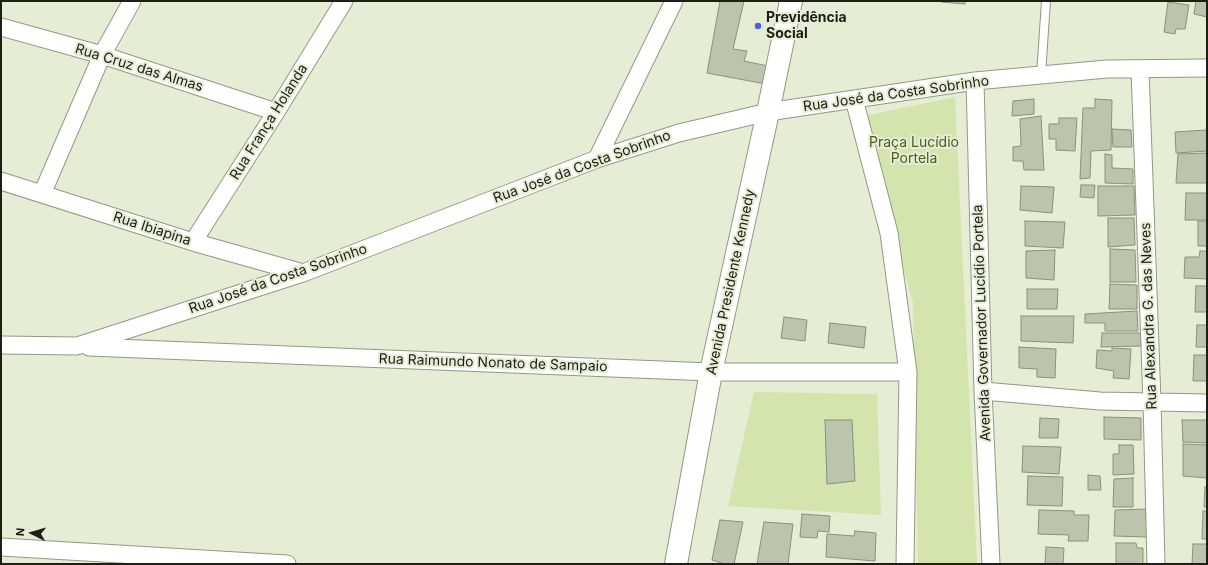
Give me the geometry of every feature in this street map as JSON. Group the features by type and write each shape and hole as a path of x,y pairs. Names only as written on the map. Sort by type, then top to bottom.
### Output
{"street":[{"path":"42,194 102,55 132,1"},
{"name":"Rua França Holanda","path":"193,242 276,112 344,1"},
{"path":"597,159 674,1"},
{"name":"Avenida Presidente Kennedy","path":"676,564 711,372 791,1"},
{"name":"Rua Cruz das Almas","path":"1,27 102,55 276,112"},
{"name":"Rua José da Costa Sobrinho","path":"1,345 77,346 303,273 597,159 679,133 768,112 975,82 1042,75 1107,69 1207,68"},
{"name":"Rua Alexandra G. das Neves","path":"1140,69 1152,402 1156,564"},
{"name":"Avenida Governador Lucídio Portela","path":"975,82 983,391 991,564"},
{"path":"854,99 889,233 908,372 905,564"},
{"name":"Rua Ibiapina","path":"1,181 193,242 303,273"},
{"name":"Rua Raimundo Nonato de Sampaio","path":"77,346 711,372 908,372"},
{"path":"983,391 1100,401 1207,403"},
{"path":"1,547 152,560 287,564"}],"lane":[{"path":"1042,75 1046,1"}],"green space":[{"name":"Praça Lucídio Portela","path":"955,97 977,564 918,564 913,302 859,117"},
{"path":"754,392 877,394 881,515 728,506"}],"building":[{"path":"720,1 789,1 771,85 707,73"},
{"path":"744,1 781,1 768,66 744,61 747,51 733,49"},
{"path":"965,1 965,4 941,2"},
{"path":"1196,1 1207,1 1207,17 1194,14"},
{"path":"1168,2 1189,5 1185,29 1176,29 1175,34 1164,32"},
{"path":"1034,99 1034,114 1012,116 1013,101"},
{"path":"1095,99 1112,100 1111,150 1091,151 1090,178 1080,179 1083,108 1095,108"},
{"path":"1041,116 1044,170 1024,170 1023,161 1013,161 1013,147 1021,146 1020,119"},
{"path":"1059,118 1077,118 1075,151 1056,150 1056,139 1049,139 1049,124 1059,124"},
{"path":"1112,129 1131,130 1132,147 1113,147"},
{"path":"1207,130 1207,151 1176,153 1175,132"},
{"path":"1207,153 1207,183 1176,183 1178,154"},
{"path":"1105,154 1112,155 1112,168 1133,169 1133,184 1105,183"},
{"path":"1081,185 1095,185 1094,198 1080,197"},
{"path":"1021,186 1054,187 1052,213 1020,210"},
{"path":"1098,186 1134,186 1135,215 1098,216"},
{"path":"1186,193 1207,193 1207,220 1185,220"},
{"path":"1108,218 1134,218 1135,245 1108,247"},
{"path":"1025,221 1065,222 1063,248 1025,246"},
{"path":"1198,221 1207,221 1207,246 1198,246"},
{"path":"1110,249 1135,250 1136,282 1110,282"},
{"path":"1055,250 1054,280 1026,278 1026,251"},
{"path":"1200,251 1207,251 1207,279 1184,278 1185,257 1199,257"},
{"path":"1110,284 1137,285 1137,309 1109,309"},
{"path":"1196,286 1207,286 1207,312 1195,312"},
{"path":"1027,289 1058,289 1057,309 1027,309"},
{"path":"1137,311 1138,331 1105,331 1105,323 1085,323 1085,314"},
{"path":"1021,316 1074,316 1073,343 1021,341"},
{"path":"784,317 807,320 805,341 781,338"},
{"path":"830,323 866,327 864,348 828,343"},
{"path":"1197,325 1207,325 1207,347 1196,347"},
{"path":"1102,333 1141,333 1141,346 1101,347"},
{"path":"1019,347 1056,349 1055,378 1037,377 1037,369 1019,368"},
{"path":"1112,348 1131,349 1129,379 1113,378 1114,371 1096,368 1097,350 1112,351"},
{"path":"1194,355 1207,355 1207,381 1193,381"},
{"path":"1104,417 1141,418 1141,440 1104,439"},
{"path":"1040,418 1059,419 1058,438 1039,438"},
{"path":"825,420 852,420 855,481 827,484"},
{"path":"1182,420 1207,420 1207,443 1183,442"},
{"path":"1183,444 1207,445 1207,478 1183,476"},
{"path":"1119,445 1133,445 1134,474 1113,475 1113,454 1119,454"},
{"path":"1023,446 1061,447 1059,474 1022,472"},
{"path":"1088,475 1100,476 1101,490 1088,490"},
{"path":"1028,476 1063,477 1062,506 1027,505"},
{"path":"1133,478 1133,507 1113,507 1114,479"},
{"path":"1205,487 1207,487 1207,507 1204,507"},
{"path":"1146,509 1147,537 1114,536 1115,510"},
{"path":"1039,510 1074,511 1074,515 1089,515 1088,541 1068,541 1069,535 1038,534"},
{"path":"1203,511 1207,511 1207,539 1202,539"},
{"path":"802,514 830,516 829,532 818,531 817,538 800,537"},
{"path":"720,520 743,522 734,564 725,564 712,560"},
{"path":"764,522 793,524 788,564 757,564"},
{"path":"855,531 876,533 875,561 826,557 827,534 854,536"},
{"path":"1116,543 1136,543 1137,548 1143,548 1143,564 1116,564"},
{"path":"1193,544 1207,544 1207,564 1192,564"},
{"path":"1046,547 1064,548 1063,564 1045,564"}],"place":[{"name":"Previdência Social","path":"758,26"}]}
